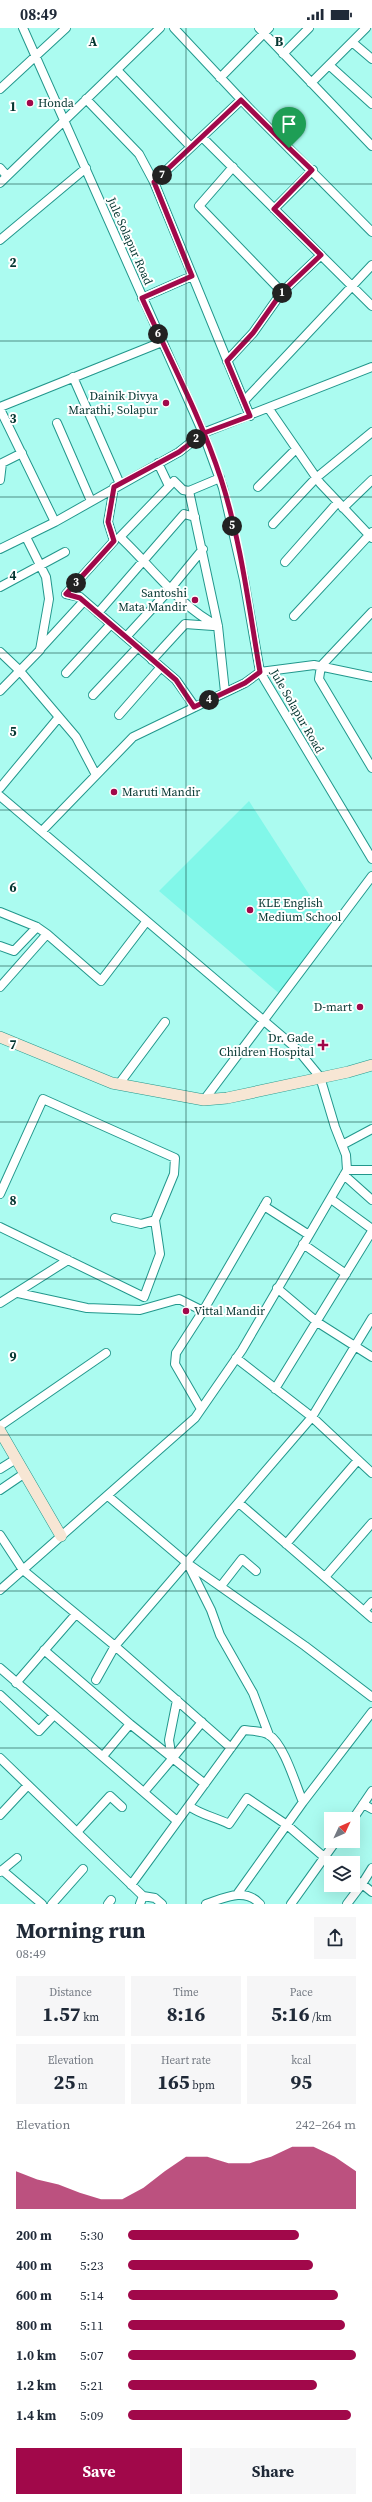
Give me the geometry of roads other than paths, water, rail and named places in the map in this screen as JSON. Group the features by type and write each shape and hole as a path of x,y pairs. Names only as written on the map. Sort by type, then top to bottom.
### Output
{"street":[{"name":"Jule Solapur Road","path":"23,28 65,120 142,298 204,433 220,478 244,580 260,672 372,859"},
{"path":"0,89 35,55 66,28"},
{"path":"0,183 160,28"},
{"path":"174,28 241,100 372,232"},
{"path":"259,28 267,31 283,54 372,146"},
{"path":"283,54 309,28"},
{"path":"311,83 366,28"},
{"path":"220,78 267,31"},
{"path":"352,42 372,59"},
{"path":"329,65 372,104"},
{"path":"117,70 191,147"},
{"path":"86,99 139,154 154,182 250,416"},
{"path":"154,182 241,100"},
{"path":"202,137 372,306"},
{"path":"233,167 199,206 282,292"},
{"path":"0,168 7,176"},
{"path":"0,240 86,168"},
{"path":"274,209 312,170"},
{"path":"227,361 253,333 282,292 321,255"},
{"path":"244,401 372,265"},
{"path":"142,298 192,276"},
{"path":"55,522 0,408 162,342"},
{"path":"0,549 55,522 179,452 204,433 372,367"},
{"path":"73,378 117,486 108,522 114,541 66,594 80,598 84,601 176,680 194,707"},
{"path":"268,409 316,478 371,535 294,616"},
{"path":"57,423 91,501"},
{"path":"272,524 316,478 372,432"},
{"path":"258,487 296,449"},
{"path":"0,480 2,463 22,453"},
{"path":"158,463 169,486"},
{"path":"218,626 193,612 120,537 174,481 183,490 189,491 220,478"},
{"path":"285,562 341,505 372,480"},
{"path":"189,491 203,549 218,626 225,692"},
{"path":"98,613 145,561 184,514 195,517"},
{"path":"26,537 46,577 49,599 40,650"},
{"path":"126,637 171,588 203,549"},
{"path":"0,587 65,552"},
{"path":"0,691 40,650 84,601"},
{"path":"372,612 321,666 319,679 322,687 372,768"},
{"path":"66,673 111,624"},
{"path":"152,660 185,624 218,626"},
{"path":"93,695 138,647"},
{"path":"0,652 19,670 76,737 96,775"},
{"path":"42,831 133,736 225,692 260,672 314,665 372,677"},
{"path":"120,716 161,667"},
{"path":"0,788 59,717"},
{"path":"0,796 262,1021 297,1049 320,1077 346,1155 345,1173 331,1199 236,1358 195,1418 154,1456 0,1590"},
{"path":"204,1100 372,876"},
{"path":"0,912 37,927 101,981 146,922"},
{"path":"0,946 14,951 37,927"},
{"path":"0,987 47,934"},
{"path":"118,1084 165,1022"},
{"path":"1,1039 112,1083 204,1100 227,1098 372,1065"},
{"path":"0,1194 43,1099 175,1158 174,1174 155,1220 160,1254 144,1297 0,1226"},
{"path":"342,1145 372,1129"},
{"path":"345,1173 372,1170"},
{"path":"345,1173 372,1200"},
{"path":"275,1389 372,1230 331,1199"},
{"path":"201,1409 175,1364 176,1353 203,1311 266,1203 310,1235"},
{"path":"115,1218 141,1224 155,1220"},
{"path":"303,1244 346,1274"},
{"path":"0,1303 68,1260"},
{"path":"277,1288 317,1322 354,1347 372,1357"},
{"path":"18,1293 87,1308 140,1310 179,1299 203,1311"},
{"path":"96,1680 115,1646 312,1417 372,1318"},
{"path":"0,1426 106,1353"},
{"path":"236,1358 312,1417 372,1473"},
{"path":"0,1431 62,1536"},
{"path":"0,1469 16,1459"},
{"path":"286,1544 358,1460"},
{"path":"0,1490 24,1473"},
{"path":"108,1496 187,1563 221,1586 372,1697"},
{"path":"238,1503 372,1618"},
{"path":"325,1577 372,1523"},
{"path":"0,1535 24,1570 115,1646 231,1748"},
{"path":"221,1586 242,1559 256,1571"},
{"path":"187,1563 211,1610 220,1636 252,1693 269,1735 284,1755 303,1802"},
{"path":"364,1611 372,1602"},
{"path":"16,1683 76,1614"},
{"path":"44,1650 172,1759 205,1784"},
{"path":"0,1668 177,1821"},
{"path":"0,1695 39,1731 54,1715"},
{"path":"172,1759 169,1740 177,1700"},
{"path":"206,1904 238,1893 303,1802 372,1712"},
{"path":"144,1792 202,1722"},
{"path":"103,1756 130,1724"},
{"path":"131,1885 244,1730 269,1735"},
{"path":"0,1758 131,1885 142,1900 155,1898 162,1904"},
{"path":"0,1815 28,1786"},
{"path":"358,1812 372,1791"},
{"path":"77,1832 110,1796 122,1807"},
{"path":"189,1806 200,1814 214,1816 229,1824 247,1798 287,1825 323,1857"},
{"path":"363,1804 372,1809"},
{"path":"291,1904 330,1848"},
{"path":"17,1858 1,1871 42,1904"},
{"path":"347,1904 372,1868"},
{"path":"52,1904 83,1869"},
{"path":"362,1884 372,1892"},
{"path":"238,1893 255,1898 260,1904"}],"place":[{"name":"Honda","path":"30,103"},
{"name":"Dainik Divya Marathi, Solapur","path":"166,403"},
{"name":"Santoshi Mata Mandir","path":"195,600"},
{"name":"Maruti Mandir","path":"114,792"},
{"name":"KLE English Medium School","path":"250,910"},
{"name":"D-mart","path":"360,1007"},
{"name":"Dr. Gade Children Hospital","path":"323,1045"},
{"name":"Vittal Mandir","path":"186,1311"}]}
